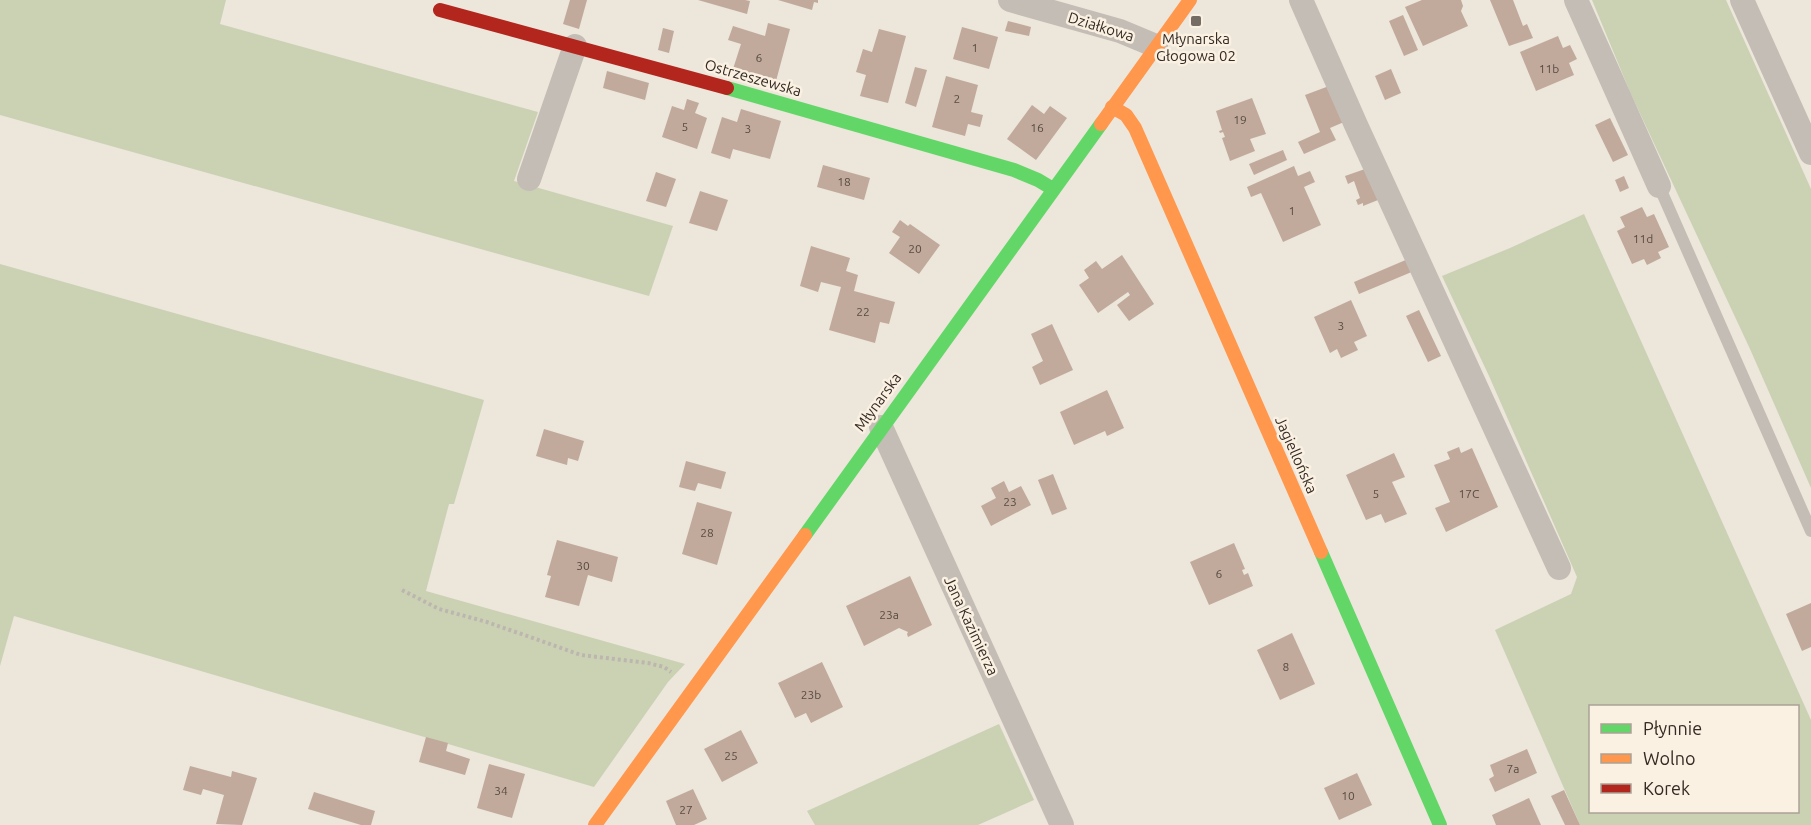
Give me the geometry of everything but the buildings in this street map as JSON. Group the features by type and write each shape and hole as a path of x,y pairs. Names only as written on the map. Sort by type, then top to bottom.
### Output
{"street":[{"name":"Działkowa","path":"1010,0 1120,31 1156,46"},
{"name":"Młynarska","path":"595,825 1190,0"},
{"path":"1301,0 1559,568"},
{"path":"1576,0 1659,186"},
{"path":"1742,0 1811,153"},
{"name":"Ostrzeszewska","path":"440,10 677,73 1014,170 1053,189"},
{"path":"529,179 575,46"},
{"name":"Jagiellońska","path":"1112,106 1126,115 1135,128 1440,825"},
{"name":"Jana Kazimierza","path":"880,427 1062,825"}],"lane":[{"path":"1659,186 1811,531"},
{"path":"604,813 615,825"}],"path":[{"path":"402,590 439,609 487,622 581,655 664,667 695,687"}],"green space":[{"path":"0,0 226,0 220,24 538,112 514,181 673,226 649,296 0,115"},
{"path":"1592,0 1726,0 1811,189 1811,488 1750,349 1630,92"},
{"path":"1584,214 1811,720 1811,825 1580,825 1495,630 1571,594 1577,577 1489,376 1442,276"},
{"path":"0,264 484,400 454,504 449,504 426,591 685,664 668,682 594,787 14,616 0,666"},
{"path":"999,724 1034,800 978,825 815,825 807,811"}],"traffic: fast":[{"path":"727,88 1014,170 1053,189"},
{"path":"805,535 1101,124"},
{"path":"1321,552 1440,825"}],"traffic: slow":[{"path":"1101,124 1190,0"},
{"path":"1112,107 1126,115 1135,128 1321,552"},
{"path":"595,825 805,535"}],"traffic: jam":[{"path":"440,10 727,88"}],"place":[{"name":"Młynarska Głogowa 02","path":"1196,21"}]}
